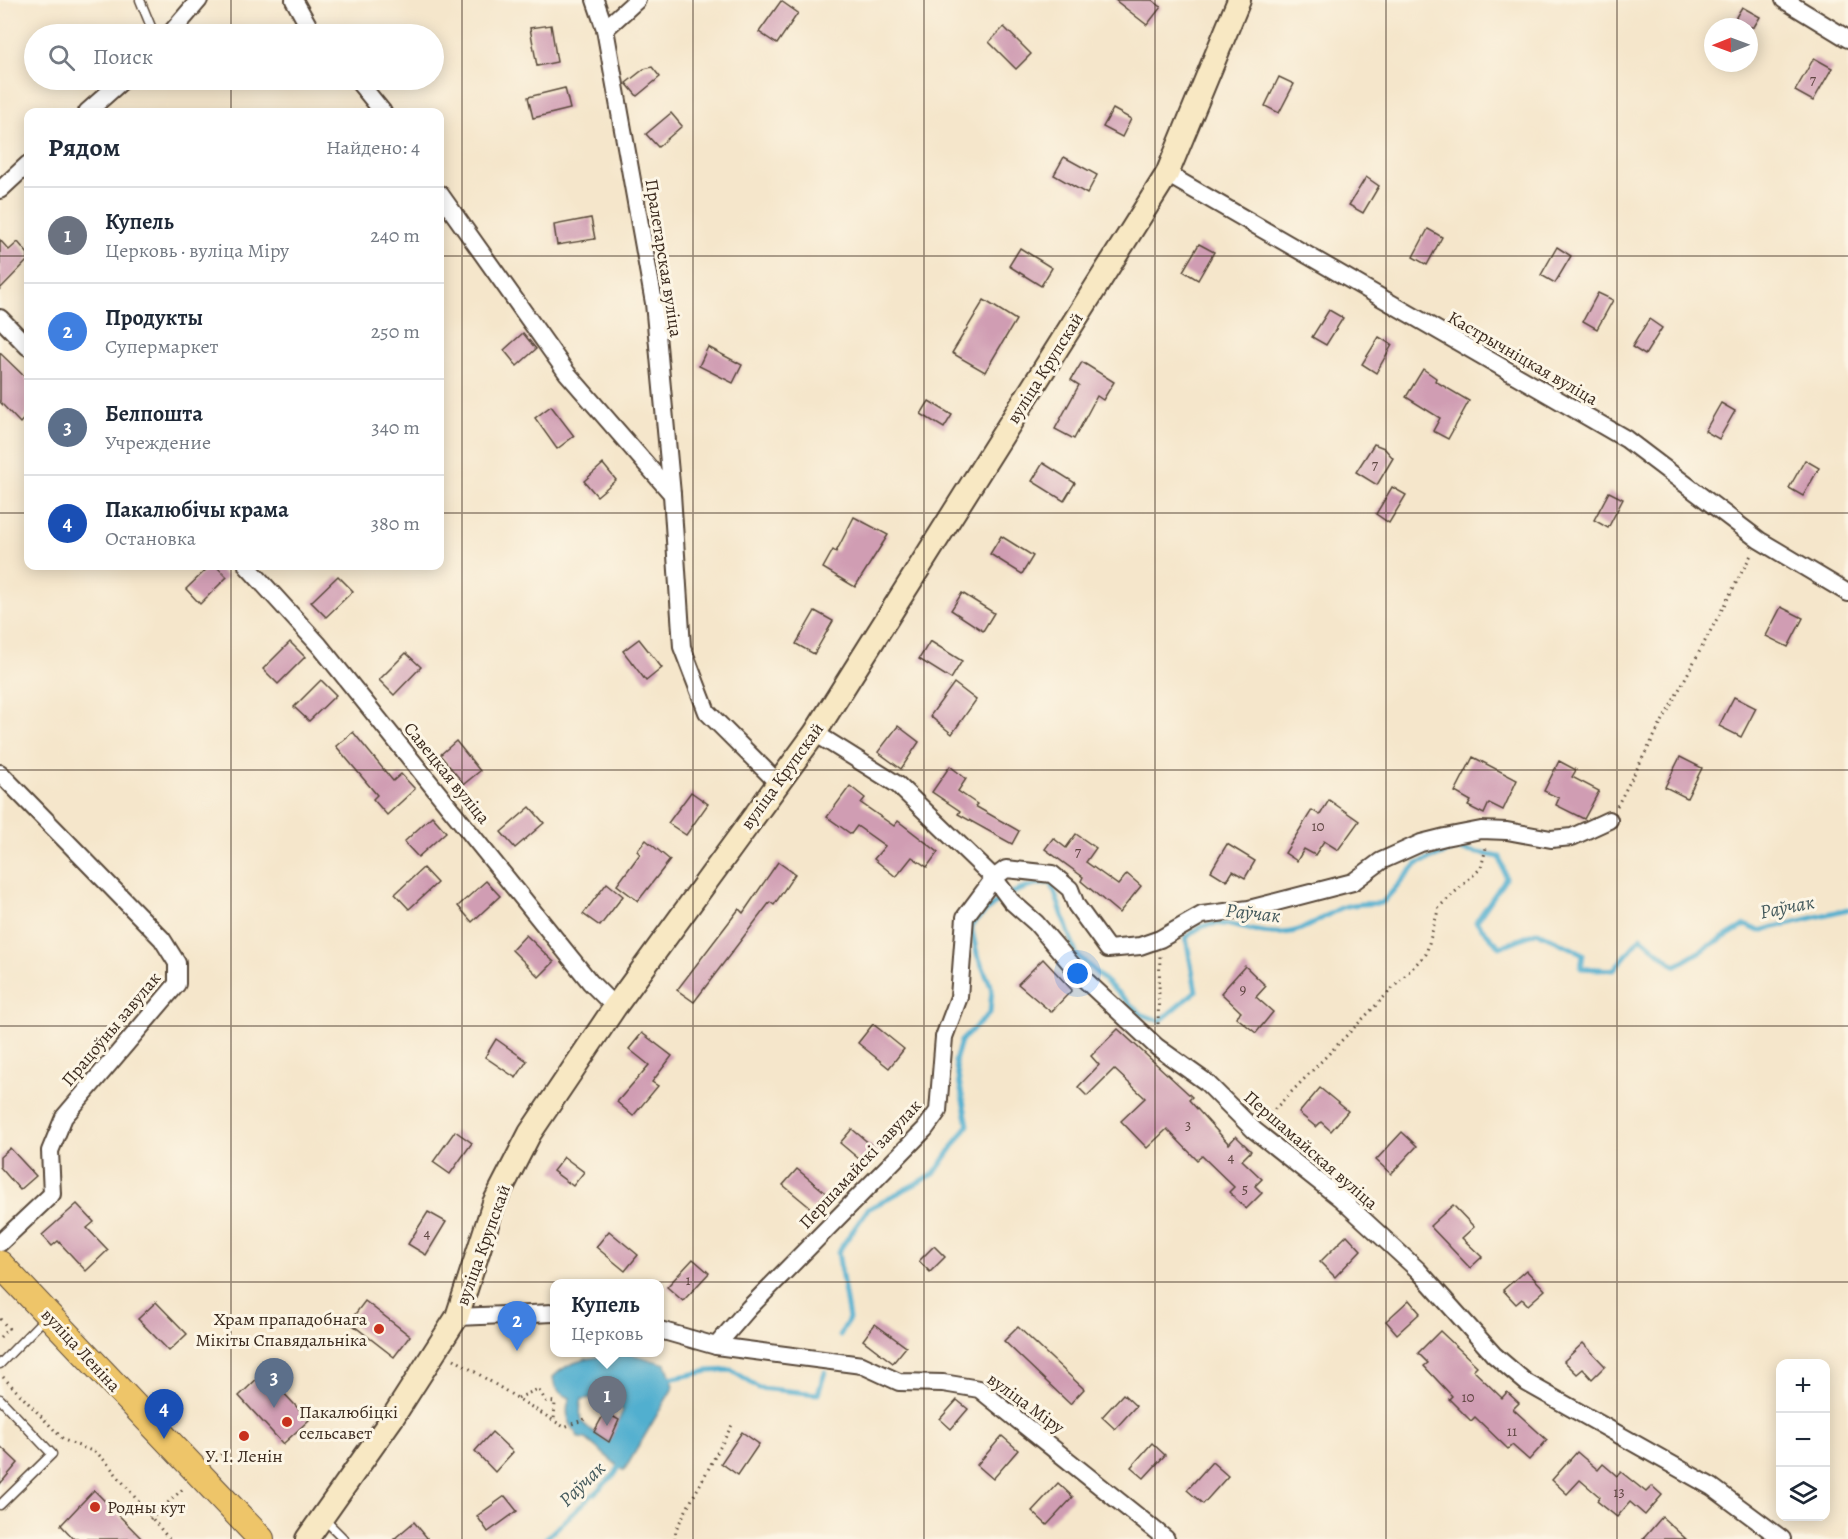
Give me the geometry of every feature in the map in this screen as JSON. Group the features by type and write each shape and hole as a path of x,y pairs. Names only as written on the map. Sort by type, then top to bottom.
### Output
{"main road":[{"name":"вуліца Леніна","path":"0,1264 251,1533"}],"street":[{"path":"179,24 199,0"},
{"path":"294,0 307,24"},
{"name":"Пралетарская вуліца","path":"596,0 605,29 654,303 672,494 682,647 707,712 777,782"},
{"path":"605,29 638,0"},
{"path":"1784,0 1848,39"},
{"name":"вуліца Крупскай","path":"307,1539 457,1317 494,1203 530,1133 615,1007 777,782 815,733 1167,174 1235,2"},
{"path":"92,108 112,90"},
{"path":"365,90 380,108"},
{"path":"0,190 24,168"},
{"name":"Кастрычніцкая вуліца","path":"1167,174 1626,440 1759,540 1848,593"},
{"path":"444,200 567,373 672,494"},
{"path":"0,318 24,343"},
{"name":"Савецкая вуліца","path":"251,570 319,645 590,982 615,1007"},
{"name":"Першамайская вуліца","path":"815,733 898,784 997,883 1011,901 1036,923 1084,979 1157,1047 1206,1082 1254,1130 1341,1199 1418,1270 1494,1355 1527,1383 1712,1487 1782,1539"},
{"name":"Працоўны завулак","path":"0,772 162,939 177,963 177,984 64,1117 50,1151 52,1194 0,1243"},
{"path":"997,883 1006,869 1052,874 1070,889 1076,905 1108,950 1140,946 1160,939 1202,915 1271,904 1353,882 1381,861 1421,843 1481,830 1507,831 1551,839 1572,837 1609,820"},
{"name":"Першамайскі завулак","path":"716,1346 749,1308 925,1129 938,1111 944,1037 959,997 965,917 997,883"},
{"path":"457,1317 550,1313"},
{"name":"вуліца Міру","path":"664,1331 716,1346 862,1365 899,1382 943,1383 979,1389 1166,1539"}],"lane":[{"path":"140,0 150,24"},
{"path":"0,1364 48,1315"},
{"path":"0,1399 52,1454 0,1505"},
{"path":"322,1517 344,1539"}],"path":[{"path":"1609,820 1759,540"},
{"path":"1254,1130 1426,954 1439,907 1481,868 1488,843"},
{"path":"1158,1029 1160,939"},
{"path":"0,1318 21,1342"},
{"path":"0,1336 9,1328"},
{"path":"437,1348 564,1427 585,1419"},
{"path":"0,1373 64,1440 97,1454 107,1463 169,1539"},
{"path":"518,1398 538,1389 546,1401 555,1402 554,1420"},
{"path":"675,1539 676,1529 732,1425"}],"water":[{"path":"642,1357 666,1364 674,1386 624,1471 586,1439 579,1438 568,1419 567,1409 570,1398 558,1390 555,1385 553,1377 561,1370 589,1358","holes":["606,1397 623,1410 609,1442 582,1421 580,1415 582,1399"]}],"building":[{"path":"1115,0 1152,0 1161,7 1147,25"},
{"path":"781,1 798,13 777,44 759,32"},
{"path":"1742,7 1760,17 1758,20 1758,18 1735,18"},
{"path":"551,25 557,62 537,66 530,28"},
{"path":"1004,27 1031,54 1016,69 989,42"},
{"path":"1814,58 1832,68 1813,101 1795,91"},
{"path":"652,67 660,77 637,96 626,83 644,69"},
{"path":"1279,77 1294,84 1279,113 1265,106"},
{"path":"565,88 570,109 533,118 528,97"},
{"path":"1113,109 1131,119 1122,137 1103,127"},
{"path":"671,113 682,126 658,147 646,134"},
{"path":"1064,157 1097,175 1087,194 1054,175"},
{"path":"1366,177 1379,186 1363,213 1349,205"},
{"path":"591,218 595,239 557,245 554,225"},
{"path":"1428,229 1442,237 1427,265 1413,257"},
{"path":"0,240 9,250 18,242 24,249 24,264 0,289"},
{"path":"1199,244 1214,252 1198,280 1183,271"},
{"path":"1557,247 1571,256 1555,283 1541,275"},
{"path":"1020,248 1052,268 1041,286 1009,266"},
{"path":"1598,293 1613,300 1597,329 1583,321"},
{"path":"984,300 1016,320 985,372 952,353"},
{"path":"1329,310 1343,318 1326,345 1312,337"},
{"path":"1649,319 1662,328 1645,355 1632,347"},
{"path":"523,333 536,349 517,366 504,350"},
{"path":"1379,337 1392,345 1376,373 1362,364"},
{"path":"708,347 742,365 733,383 699,366"},
{"path":"0,353 24,376 24,418 20,423 0,402"},
{"path":"1082,362 1114,382 1103,400 1097,396 1074,439 1055,429 1079,385 1071,380"},
{"path":"1423,369 1436,378 1435,381 1469,401 1448,439 1433,431 1440,418 1406,397"},
{"path":"929,401 952,415 944,428 921,414"},
{"path":"1721,403 1735,411 1719,439 1705,431"},
{"path":"551,406 574,436 557,449 535,418"},
{"path":"1374,444 1384,448 1393,458 1377,485 1356,472"},
{"path":"1805,460 1819,468 1803,496 1789,488"},
{"path":"1043,463 1075,483 1064,501 1032,481"},
{"path":"603,464 616,480 597,496 584,481"},
{"path":"1392,487 1406,495 1389,523 1376,514"},
{"path":"1609,492 1623,499 1608,528 1594,520"},
{"path":"854,517 888,535 855,587 823,568 833,550 836,552"},
{"path":"1001,536 1033,556 1022,574 990,554"},
{"path":"206,570 220,570 227,577 200,604 186,589"},
{"path":"338,576 353,591 326,617 311,602"},
{"path":"962,593 994,613 983,631 951,610"},
{"path":"1781,607 1803,618 1788,647 1766,636"},
{"path":"815,611 833,621 814,654 796,644"},
{"path":"639,639 662,668 646,681 623,651"},
{"path":"930,641 962,661 951,679 919,659"},
{"path":"290,642 305,657 278,684 263,669"},
{"path":"406,653 421,667 394,695 379,680"},
{"path":"321,680 336,695 309,721 294,707"},
{"path":"954,683 976,700 952,734 930,716"},
{"path":"1734,697 1756,708 1741,737 1719,726"},
{"path":"898,726 919,742 901,769 878,752"},
{"path":"353,732 393,781 401,774 415,789 387,815 373,799 377,795 336,746"},
{"path":"456,741 480,771 464,784 440,755"},
{"path":"1473,757 1517,780 1503,810 1489,803 1484,814 1468,806 1471,801 1455,792"},
{"path":"1680,757 1702,768 1687,798 1665,787"},
{"path":"1559,761 1576,770 1572,777 1599,791 1584,819 1556,805 1559,798 1544,791"},
{"path":"950,766 966,779 958,791 977,804 975,806 1019,831 1012,844 958,814 960,811 932,792"},
{"path":"850,786 865,798 861,803 894,826 898,821 938,852 927,867 912,857 896,877 874,859 885,846 857,826 851,834 827,817"},
{"path":"691,792 708,804 686,835 668,823"},
{"path":"1329,800 1359,821 1338,850 1324,841 1315,855 1304,849 1297,861 1285,853 1312,810 1320,815"},
{"path":"530,807 544,823 515,848 501,832"},
{"path":"432,816 446,832 418,857 404,842"},
{"path":"1076,834 1096,848 1086,862 1118,885 1127,874 1141,886 1119,913 1081,881 1083,877 1045,849 1053,838 1066,848"},
{"path":"646,840 670,860 638,901 617,885 640,854 637,851"},
{"path":"1227,844 1255,861 1245,878 1233,871 1227,881 1211,871"},
{"path":"778,862 795,874 774,905 770,902 694,1002 677,990 739,909 743,913"},
{"path":"423,868 437,883 409,909 395,894"},
{"path":"486,881 500,896 472,922 458,906"},
{"path":"607,883 623,896 600,926 583,914"},
{"path":"526,935 554,962 539,977 512,950"},
{"path":"1043,959 1072,990 1051,1012 1018,984"},
{"path":"1245,966 1266,986 1256,997 1273,1012 1256,1033 1236,1017 1241,1012 1221,993"},
{"path":"873,1024 904,1049 889,1068 858,1043"},
{"path":"1118,1029 1192,1097 1189,1100 1229,1144 1236,1136 1251,1151 1242,1160 1262,1179 1255,1186 1262,1193 1246,1209 1229,1192 1234,1187 1202,1156 1197,1160 1167,1129 1147,1148 1121,1121 1145,1098 1114,1069 1087,1096 1078,1087 1099,1065 1091,1056"},
{"path":"642,1033 672,1056 652,1082 658,1086 633,1116 617,1102 649,1065 629,1049"},
{"path":"496,1039 527,1061 516,1078 485,1057"},
{"path":"1320,1088 1348,1111 1331,1131 1321,1122 1316,1127 1299,1113"},
{"path":"852,1129 877,1150 865,1164 840,1143"},
{"path":"455,1131 472,1143 450,1174 433,1162"},
{"path":"1402,1132 1417,1146 1391,1174 1376,1160"},
{"path":"10,1148 36,1176 20,1190 0,1167 0,1157"},
{"path":"564,1157 584,1172 573,1186 553,1171"},
{"path":"797,1169 826,1193 812,1209 783,1185"},
{"path":"77,1204 94,1222 87,1228 108,1250 86,1271 58,1241 52,1246 42,1235"},
{"path":"1453,1205 1474,1227 1462,1238 1482,1257 1470,1268 1430,1226"},
{"path":"428,1212 446,1222 426,1255 408,1244"},
{"path":"609,1231 638,1255 625,1271 596,1247"},
{"path":"1347,1235 1361,1250 1335,1277 1320,1262"},
{"path":"934,1246 945,1257 930,1272 919,1261"},
{"path":"693,1259 709,1273 683,1301 667,1287"},
{"path":"1526,1270 1545,1290 1528,1305 1522,1299 1516,1304 1503,1290"},
{"path":"1409,1300 1420,1313 1397,1334 1386,1321"},
{"name":"Храм прападобнага Мікіты Спавядальніка","path":"365,1301 410,1336 394,1357 349,1322"},
{"path":"156,1302 187,1334 169,1351 138,1319"},
{"path":"875,1324 906,1347 893,1363 863,1340"},
{"path":"1018,1327 1084,1389 1070,1404 1004,1341"},
{"path":"1440,1331 1477,1366 1473,1370 1502,1398 1507,1392 1519,1403 1513,1409 1547,1440 1529,1460 1512,1445 1508,1449 1475,1417 1471,1421 1449,1399 1452,1396 1424,1366 1428,1363 1418,1353"},
{"path":"1583,1343 1605,1366 1592,1379 1583,1369 1577,1374 1564,1361"},
{"path":"264,1372 309,1420 283,1444 239,1396"},
{"path":"1123,1394 1136,1406 1115,1429 1102,1417"},
{"path":"957,1400 968,1409 951,1429 940,1419"},
{"path":"605,1412 619,1420 609,1442 594,1432"},
{"path":"492,1432 513,1452 495,1472 475,1451"},
{"path":"742,1432 759,1444 738,1475 721,1463"},
{"path":"1002,1436 1018,1450 993,1479 977,1465"},
{"path":"1152,1443 1165,1455 1144,1478 1131,1467"},
{"path":"0,1446 18,1463 0,1484"},
{"path":"1577,1452 1598,1470 1603,1464 1617,1476 1621,1472 1646,1492 1652,1486 1662,1495 1645,1515 1630,1502 1617,1517 1597,1501 1600,1497 1580,1480 1567,1494 1552,1480"},
{"path":"1212,1462 1228,1476 1203,1504 1187,1490"},
{"path":"1058,1483 1073,1497 1047,1525 1032,1511"},
{"name":"Родны кут","path":"94,1490 142,1539 74,1539 61,1525"},
{"path":"505,1496 517,1511 488,1532 477,1516"},
{"path":"1662,1517 1686,1539 1643,1539"},
{"path":"414,1522 428,1539 394,1539"}],"waterway":[{"name":"Раўчак","path":"840,1335 849,1319 838,1252 868,1209 934,1174 968,1125 955,1061 961,1041 990,1013 992,989 977,954 971,926 998,901 1015,892 1051,882 1076,954 1141,1014 1160,1021 1196,991 1186,938 1196,930 1206,925 1216,924 1261,932 1293,932 1345,906 1382,903 1417,864 1456,849 1500,857 1506,878 1476,922 1500,947 1538,932 1583,954 1581,968 1614,970 1641,937 1675,966 1745,925 1759,931 1848,909"},
{"name":"Раўчак","path":"667,1384 669,1379 708,1371 731,1370 759,1388 818,1394 825,1372"},
{"name":"Раўчак","path":"545,1539 615,1474 622,1462"}],"place":[{"name":"Храм прападобнага Мікіты Спавядальніка","path":"379,1329"},
{"name":"Продукты","path":"517,1351"},
{"name":"Белпошта","path":"274,1408"},
{"name":"Пакалюбіцкі сельсавет","path":"287,1422"},
{"name":"Купель","path":"607,1426"},
{"name":"У. І. Ленін","path":"244,1436"},
{"name":"Пакалюбічы крама","path":"164,1439"},
{"name":"Родны кут","path":"95,1507"}]}
